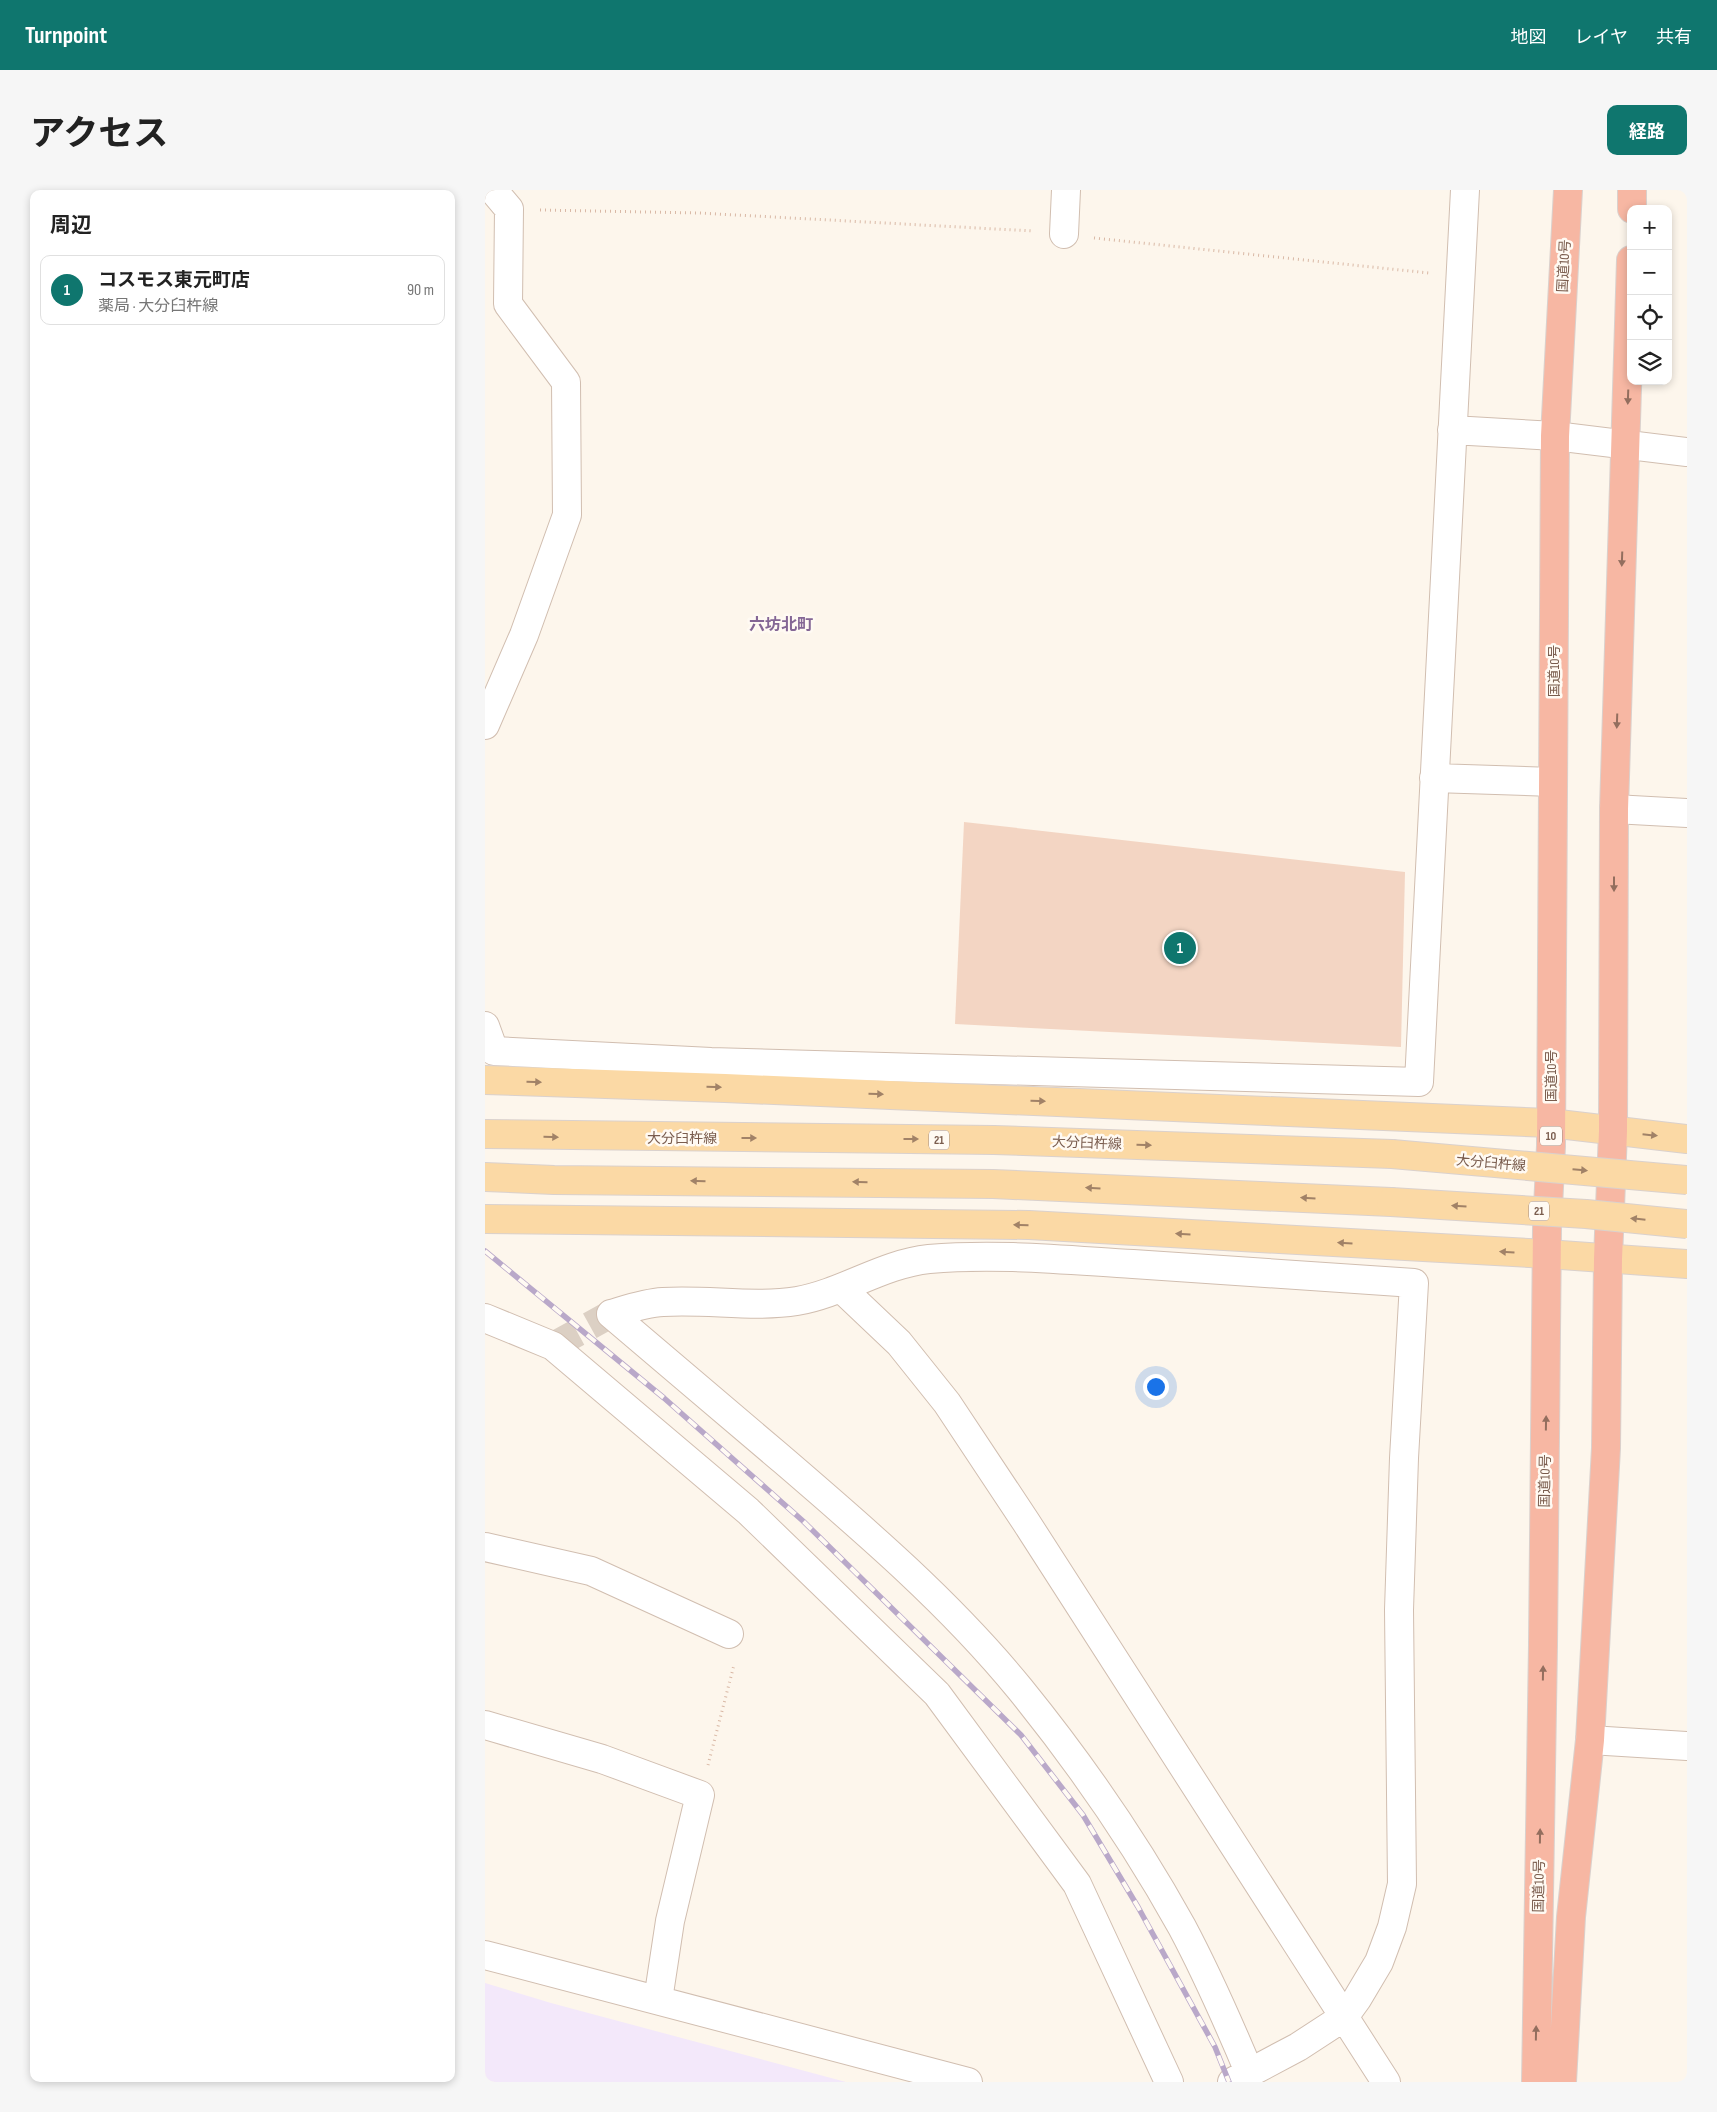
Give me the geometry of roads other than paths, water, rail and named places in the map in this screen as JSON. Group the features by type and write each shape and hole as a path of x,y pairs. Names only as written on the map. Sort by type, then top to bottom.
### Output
{"highway":[{"name":"国道10号","path":"1536,2082 1547,1254 1551,1146 1555,436 1568,190"},
{"path":"1632,190 1632,205"},
{"path":"1562,2082 1571,1917 1590,1740 1606,1448 1608,1260 1613,1131 1614,809 1630,295"}],"main road":[{"path":"485,1080 688,1073 1550,1123 1687,1139"},
{"name":"大分臼杵線","path":"485,1134 995,1140 1392,1154 1687,1180"},
{"name":"21","path":"485,1177 554,1180 993,1184 1391,1202 1586,1214 1687,1224"},
{"path":"485,1219 1029,1225 1547,1254 1608,1260 1687,1264"}],"street":[{"path":"1064,234 1066,190"},
{"path":"485,1026 494,1051 688,1073 711,1062 1419,1082 1459,276 1465,190"},
{"path":"485,725 524,634 567,514 566,382 508,304 501,200"},
{"path":"1452,430 1555,436 1687,452"},
{"path":"1434,778 1553,782"},
{"path":"1614,809 1687,813"},
{"path":"993,1257 1414,1283 1404,1458 1399,1610 1402,1884 1392,1927 1379,1962 1357,1999 1344,2017 1298,2047 1241,2078 1182,1927 1134,1848 1084,1773 1020,1689 960,1622 900,1563 611,1314 632,1307 662,1302 762,1304 798,1301 841,1288 884,1270 928,1260 993,1257"},
{"path":"841,1288 899,1343 947,1403 1026,1522 1386,2082"},
{"path":"485,1318 553,1346 748,1510 937,1694 1077,1884 1169,2082"},
{"path":"485,1547 591,1571 729,1634"},
{"path":"485,1725 602,1759 699,1795 670,1921 658,2000"},
{"path":"1590,1740 1687,1746"},
{"path":"485,1955 968,2082"}],"tunnel":[{"path":"553,1346 611,1314"}],"railway":[{"path":"485,1251 664,1398 803,1521 1021,1735 1083,1815 1138,1907 1215,2047 1229,2082"}],"place":[{"name":"コスモス東元町店","path":"1180,948"}],"district":[{"name":"六坊北町","path":"781,625"}]}
